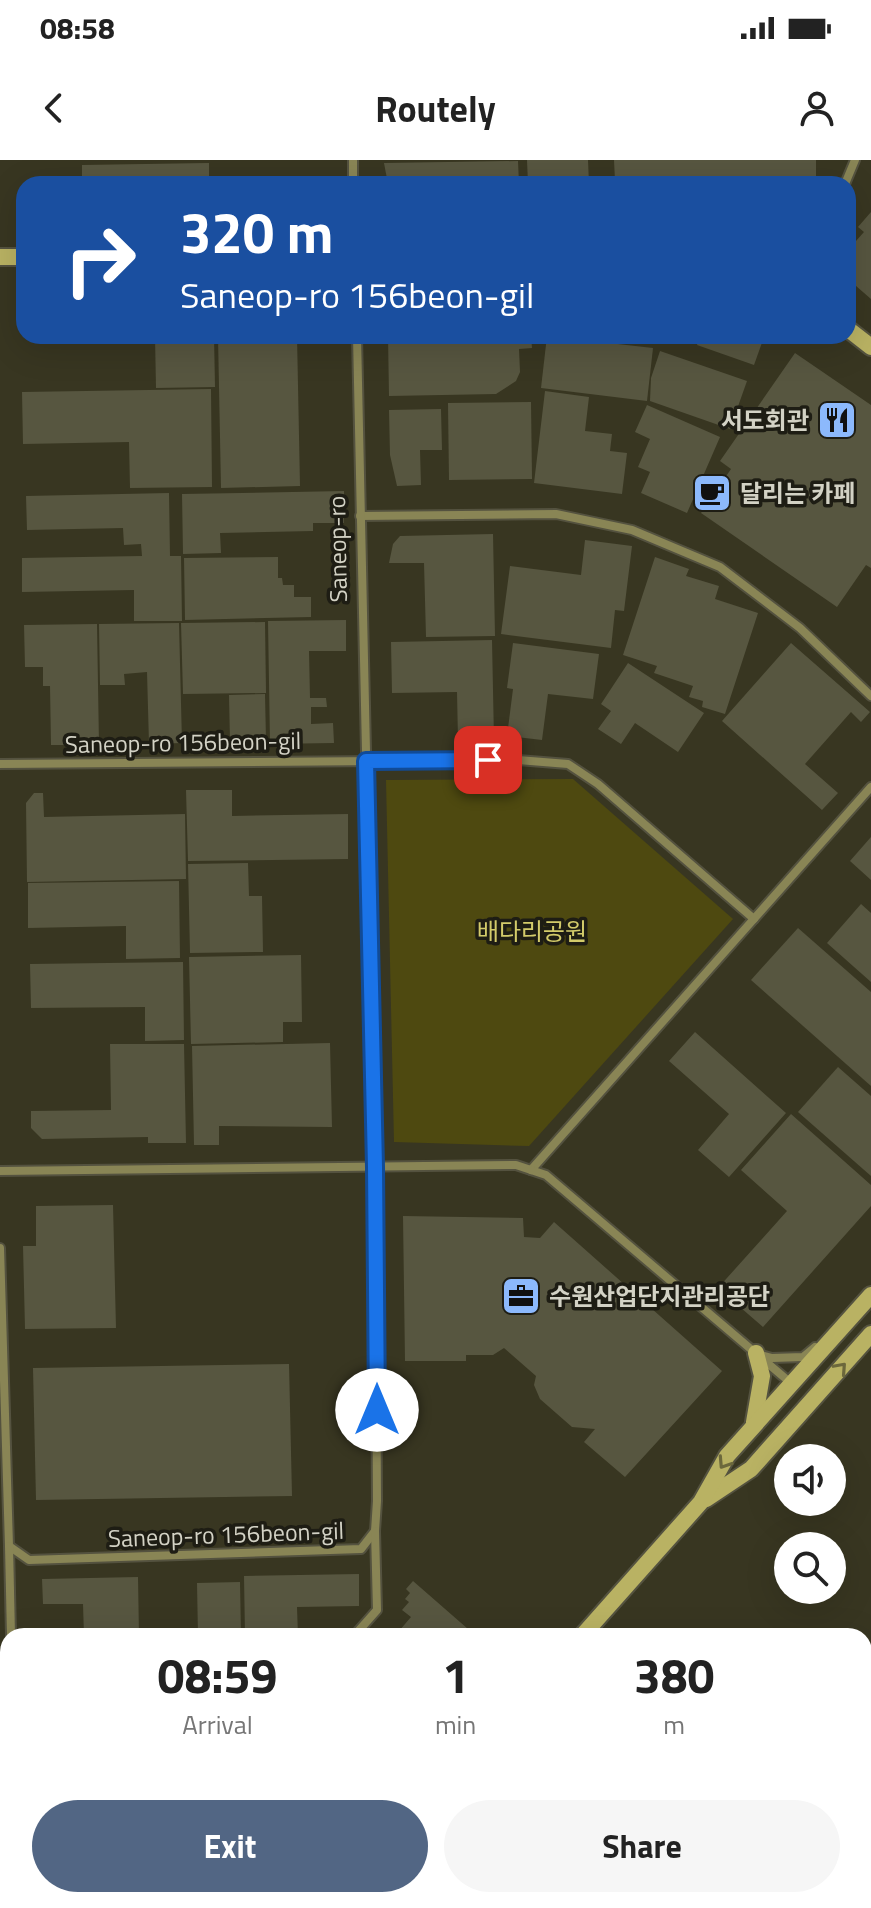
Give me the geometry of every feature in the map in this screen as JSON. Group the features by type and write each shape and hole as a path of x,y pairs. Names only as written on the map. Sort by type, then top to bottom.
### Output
{"street":[{"name":"Saneop-ro","path":"357,344 366,761"},
{"path":"360,516 556,514 632,530 720,567 800,628 871,696"},
{"name":"Saneop-ro 156beon-gil","path":"0,764 518,760 568,764 598,784 754,919"},
{"name":"Saneop-ro 156beon-gil","path":"9,1546 29,1560 339,1552 361,1549 375,1531 375,1167 366,761"},
{"path":"531,1170 871,787"},
{"path":"0,1171 516,1165 546,1175 811,1401"},
{"path":"0,1248 11,1628"},
{"path":"756,1353 772,1358 803,1357 866,1300"},
{"path":"589,1628 701,1502 727,1456 866,1300"},
{"path":"701,1502 751,1469 871,1334"},
{"path":"753,1427 762,1376 756,1353"},
{"path":"361,1628 377,1610 375,1531"}],"green space":[{"name":"배다리공원","path":"573,779 733,919 529,1146 394,1142 386,780"}],"building":[{"path":"527,160 588,160 589,176 528,176"},
{"path":"614,160 816,160 816,176 615,176"},
{"path":"518,161 519,176 386,176 384,163"},
{"path":"209,163 209,176 82,176 82,165"},
{"path":"871,212 871,299 856,286 856,241 864,232 858,227"},
{"path":"155,344 214,344 215,387 156,388"},
{"path":"218,344 297,344 300,486 221,488"},
{"path":"388,344 532,344 532,348 519,349 520,372 516,381 496,394 389,396"},
{"path":"546,344 618,344 653,348 647,401 541,388"},
{"path":"697,344 762,344 754,365"},
{"path":"660,351 747,381 730,429 650,401 651,378"},
{"path":"795,353 871,405 871,568 866,565 837,607 701,513 731,469 720,461"},
{"path":"211,389 212,487 130,488 129,442 23,444 22,392"},
{"path":"545,391 589,397 585,431 612,434 610,451 627,453 622,494 534,483"},
{"path":"531,402 532,479 449,480 448,403"},
{"path":"647,405 720,437 687,513 641,493 650,472 638,467 650,439 635,432"},
{"path":"441,409 442,450 420,450 421,485 397,486 390,455 389,410"},
{"path":"344,491 344,523 313,523 313,531 220,533 221,553 183,554 182,494"},
{"path":"169,493 170,556 181,556 182,621 134,621 134,590 22,592 22,558 142,556 141,544 124,545 123,528 27,530 26,496"},
{"path":"493,534 495,636 426,637 424,563 389,563 393,544 400,536"},
{"path":"585,540 632,546 624,611 615,610 611,648 501,634 510,566 581,575"},
{"path":"278,557 278,578 282,578 283,585 294,585 294,597 311,597 311,617 185,620 184,558"},
{"path":"655,557 689,569 686,576 719,586 715,599 758,613 725,714 702,707 703,701 689,697 693,686 654,673 657,666 623,655"},
{"path":"346,620 346,651 309,651 310,698 326,698 327,707 311,707 311,724 333,723 334,743 270,744 268,621"},
{"path":"265,622 266,693 183,694 181,623"},
{"path":"179,623 182,743 149,744 147,672 124,674 125,685 100,685 99,624"},
{"path":"97,624 99,745 51,745 50,686 43,686 43,667 25,667 24,625"},
{"path":"492,640 494,740 458,740 457,692 392,693 391,642"},
{"path":"513,643 599,654 593,699 548,694 542,740 507,736 513,689 507,688"},
{"path":"791,643 870,712 861,722 851,712 805,764 838,793 822,810 722,721"},
{"path":"628,663 704,713 678,752 635,723 621,744 598,729 611,711 601,704"},
{"path":"265,694 266,741 230,741 229,695"},
{"path":"186,790 232,790 232,816 348,814 348,859 188,861"},
{"path":"34,793 43,793 44,817 185,814 186,879 27,882 26,803"},
{"path":"871,837 871,880 850,861"},
{"path":"248,863 249,896 262,896 263,952 190,953 188,864"},
{"path":"179,881 180,958 126,959 126,926 28,928 28,883"},
{"path":"861,904 871,913 871,982 827,943"},
{"path":"798,928 871,992 871,1086 751,980"},
{"path":"301,955 302,1022 283,1022 283,1042 191,1044 189,957"},
{"path":"183,962 184,1040 145,1041 145,1007 31,1008 30,964"},
{"path":"695,1032 786,1113 729,1177 698,1150 729,1114 669,1061"},
{"path":"330,1043 332,1127 219,1126 219,1145 194,1145 192,1046"},
{"path":"110,1044 184,1044 186,1143 148,1143 148,1137 42,1139 31,1128 31,1111 111,1110"},
{"path":"838,1067 871,1096 871,1176 798,1112"},
{"path":"791,1114 871,1185 871,1206 763,1327 718,1288 787,1211 741,1170"},
{"path":"113,1205 116,1328 25,1329 23,1246 36,1246 36,1206"},
{"name":"수원산업단지관리공단","path":"403,1216 523,1218 524,1237 540,1238 554,1222 722,1371 625,1477 584,1442 595,1429 572,1427 540,1399 534,1385 536,1376 504,1348 493,1355 466,1355 466,1361 405,1361"},
{"path":"289,1364 292,1496 36,1500 33,1368"},
{"path":"359,1574 359,1606 297,1607 298,1628 245,1628 244,1576"},
{"path":"138,1577 139,1628 84,1628 83,1604 43,1604 42,1579"},
{"path":"413,1581 467,1628 402,1628 411,1617 402,1610 409,1602 405,1599 410,1593 406,1589"},
{"path":"240,1582 241,1628 198,1628 197,1583"}],"place":[{"name":"서도회관","path":"837,420"},
{"name":"달리는 카페","path":"712,493"},
{"name":"수원산업단지관리공단","path":"521,1296"}],"route":[{"path":"377,1410 366,761 488,760"}]}
